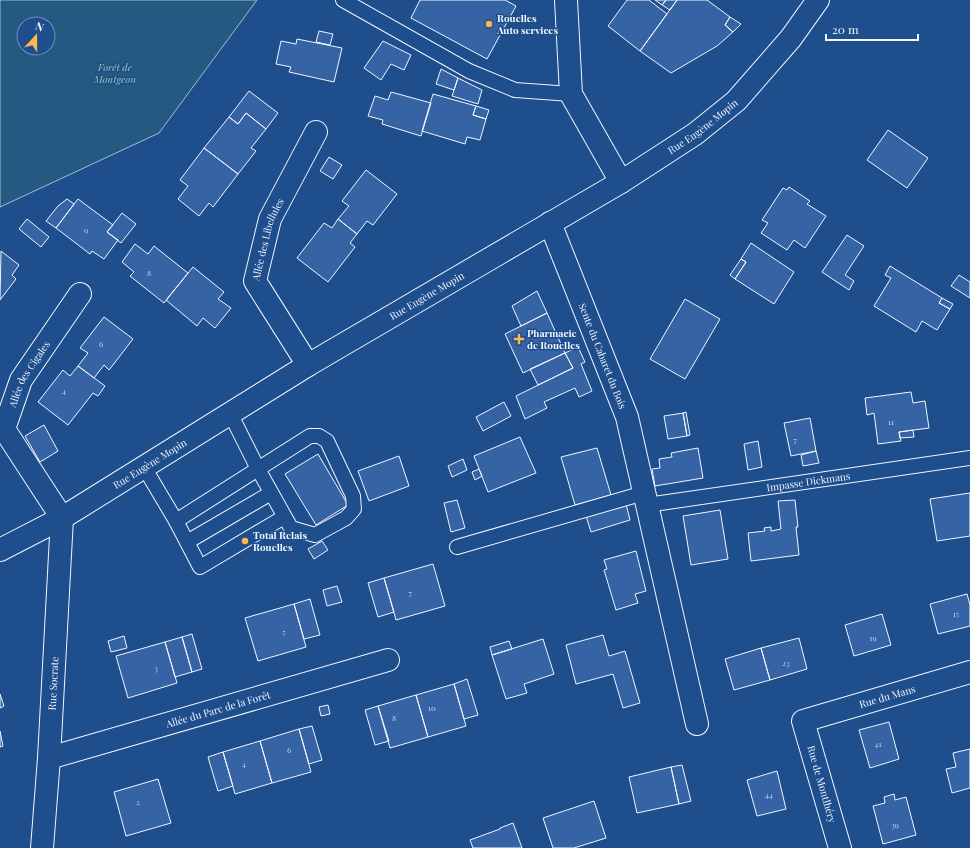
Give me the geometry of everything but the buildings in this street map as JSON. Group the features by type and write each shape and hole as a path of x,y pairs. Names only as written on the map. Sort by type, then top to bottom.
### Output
{"street":[{"path":"566,0 571,94 621,182"},
{"name":"Rue Eugène Mopin","path":"0,550 62,518 308,365 621,182 695,134 736,101 791,38 818,0"},
{"name":"Allée des Libellules","path":"308,365 255,281 270,219 316,132"},
{"name":"Sente du Cabaret du Bois","path":"550,223 627,417 697,724"},
{"name":"Allée des Cigales","path":"62,518 4,429 21,380 80,294"},
{"name":"Rue Socrate","path":"42,848 49,758 62,518"},
{"name":"Allée du Parc de la Forêt","path":"49,758 388,660"},
{"name":"Rue du Mans","path":"803,721 970,672"},
{"name":"Rue de Montlhéry","path":"803,721 840,848"}],"lane":[{"path":"343,0 469,71 515,90 571,94"},
{"path":"176,521 258,469 310,436 319,436 327,441 353,496 354,509 346,518 315,535 291,528 258,469 230,413"},
{"name":"Impasse Dickmans","path":"645,499 970,458"},
{"path":"144,467 176,521 200,566 284,516"},
{"path":"187,542 271,493"},
{"path":"457,547 645,499"}],"green space":[{"name":"Forêt de Montgeon","path":"0,0 257,0 159,133 0,207"}],"place":[{"name":"Rouelles Auto services","path":"489,24"},
{"name":"Pharmacie de Rouelles","path":"519,339"},
{"name":"Total Relais Rouelles","path":"245,541"}]}
